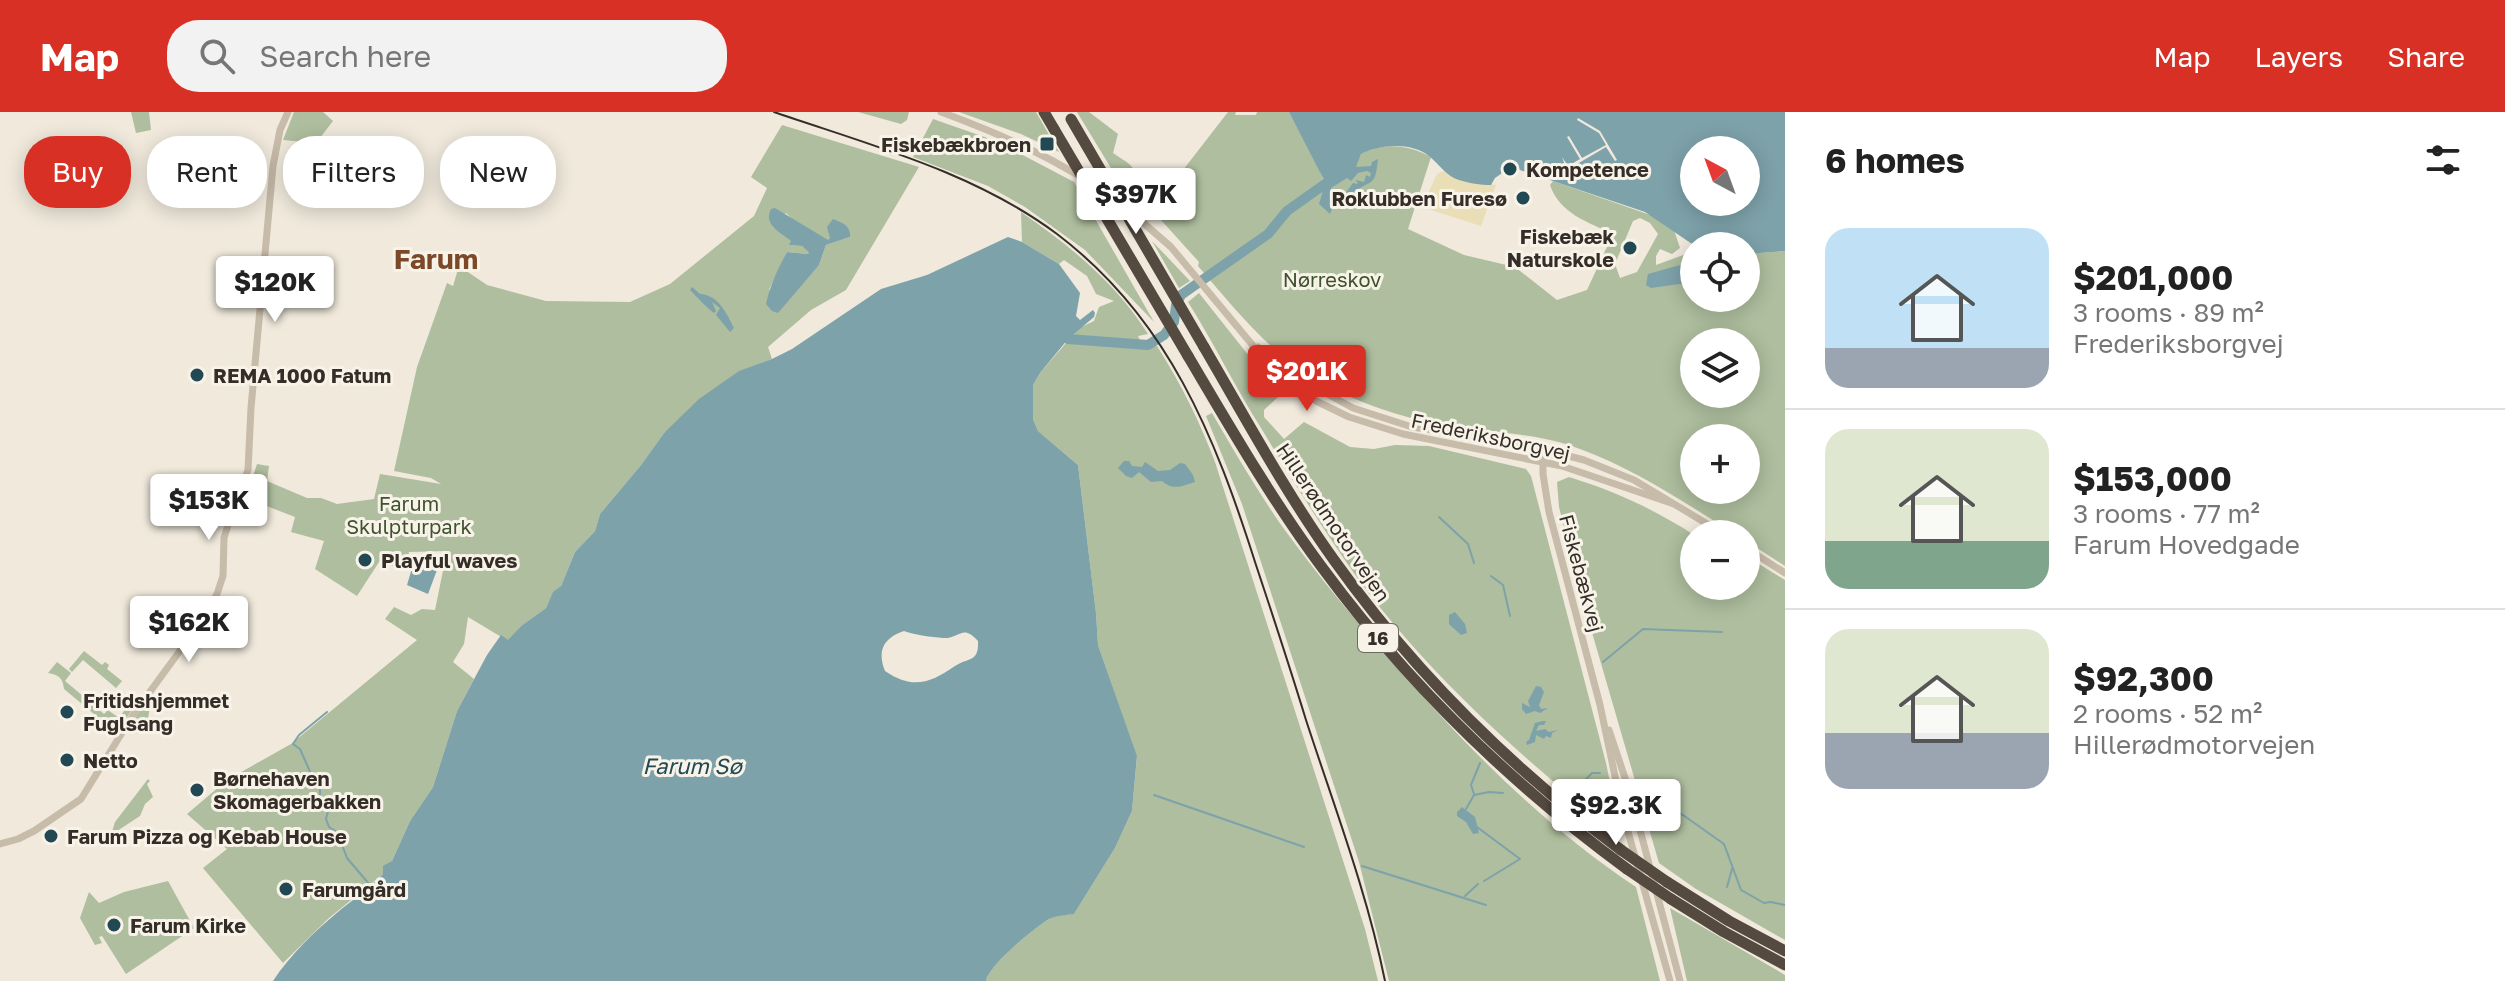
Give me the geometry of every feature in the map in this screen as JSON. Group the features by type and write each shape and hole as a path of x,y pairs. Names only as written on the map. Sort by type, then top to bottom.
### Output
{"highway":[{"name":"Hillerødmotorvejen","path":"1044,112 1268,488 1320,565 1399,663 1469,738 1561,819 1671,899 1785,965"},
{"name":"Hillerødmotorvejen","path":"1068,116 1282,480 1325,546 1409,655 1478,730 1569,810 1667,882 1785,951"}],"street":[{"path":"0,844 33,832 81,799 133,715 198,626 217,594 223,576 224,538 248,470 273,166 280,130 288,112"},
{"name":"Frederiksborgvej","path":"941,112 1015,141 1089,181 1130,210 1162,238 1274,371 1316,401 1349,417 1403,434 1542,461 1671,503"},
{"name":"Frederiksborgvej","path":"1239,330 1300,379 1353,408 1412,427 1543,448 1584,460 1634,480 1700,520"},
{"name":"Fiskebækvej","path":"1543,448 1549,512 1600,705 1615,781 1670,981"},
{"path":"1760,557 1785,573"},
{"name":"Fiskebækvej","path":"1600,705 1631,796 1680,981"}],"green space":[{"path":"131,112 149,112 151,130 136,133"},
{"path":"294,112 323,112 333,121 321,136 285,136"},
{"path":"858,112 909,112 907,120 901,124"},
{"path":"959,112 1036,112 1059,152 1021,134"},
{"path":"1077,112 1089,112 1118,134 1113,153 1134,170 1135,188 1120,183"},
{"name":"Nørreskov","path":"1228,112 1256,115 1257,112 1289,112 1325,184 1355,167 1361,154 1369,150 1405,148 1431,157 1408,229 1464,255 1515,267 1557,300 1587,290 1613,234 1568,210 1555,195 1550,185 1553,181 1653,216 1674,230 1680,248 1672,254 1660,249 1656,265 1680,256 1680,312 1760,312 1760,253 1785,251 1785,566 1760,550 1760,520 1712,520 1686,504 1760,504 1760,424 1680,424 1680,500 1620,466 1566,444 1435,424 1385,410 1336,390 1313,378 1272,347 1234,308 1198,266 1199,262 1152,210","holes":["1640,218 1650,223 1658,234 1637,272 1620,278 1615,264 1633,221"]},
{"path":"933,119 996,141 1074,182 1154,322 1085,250 1025,207 988,186 913,157"},
{"name":"Farum Skulpturpark","path":"782,125 919,167 846,290 811,310 768,347 772,359 758,365 664,433 600,514 595,531 575,552 561,586 553,593 546,608 521,626 508,641 468,617 464,644 453,662 474,679 457,711 433,787 410,821 383,874 329,918 283,963 203,868 227,849 187,814 227,780 291,744 417,640 385,619 394,607 411,615 422,609 435,610 447,551 409,552 405,570 379,562 357,596 315,569 324,541 291,532 295,517 246,498 257,464 269,466 267,481 307,498 321,498 337,504 374,499 380,474 441,484 431,478 394,471 417,367 447,283 453,286 459,266 487,285 546,301 630,302 670,284 754,216 767,188 751,177","holes":["786,213 828,241 830,238 850,237 826,245 819,265 800,286 769,290 787,252 808,254 810,251 802,246 789,245 792,241 773,227"]},
{"path":"1021,212 1074,252 1121,298 1148,334 1138,336 1143,347 1157,346 1196,417 1215,462 1365,929 1378,981 986,981 1003,957 1034,930 1052,918 1074,914 1115,848 1132,811 1137,757 1098,645 1078,465 1038,431 1033,419 1033,385 1040,373 1079,328 1094,321 1099,307 1114,301 1096,294 1087,276 1064,260 1059,264 1022,242"},
{"path":"1152,241 1190,281 1179,288"},
{"path":"1199,293 1280,395 1264,410 1264,417 1284,439 1304,422 1350,447 1429,446 1526,469 1531,476 1606,763 1620,831 1616,833 1609,828 1507,741 1443,678 1383,611 1319,521 1242,397 1188,302"},
{"path":"1212,413 1293,542 1354,618 1429,703 1483,760 1541,814 1636,887 1660,981 1389,981 1359,862 1242,504 1206,416"},
{"path":"1569,477 1602,488 1680,527 1680,600 1760,600 1760,565 1785,580 1785,940 1696,889 1659,863 1582,598 1559,507 1557,482"},
{"path":"84,651 102,665 105,662 109,665 107,669 122,681 116,688 83,660 72,672 69,669"},
{"path":"57,662 71,673 65,681 83,696 86,693 89,695 86,699 104,714 108,710 119,718 134,697 138,700 117,733 64,689 60,678 48,673"},
{"path":"148,705 146,732 130,734 127,731 142,707"},
{"path":"148,779 153,797 145,804 140,816 111,835 115,822"},
{"path":"168,881 194,928 126,974 102,936 99,937 102,943 95,945 80,918 89,892 99,903 124,892"},
{"path":"1670,908 1785,975 1785,981 1687,981"}],"sand":[{"path":"1444,171 1460,180 1496,185 1481,226 1422,207 1437,174"}],"water":[{"path":"1289,112 1785,112 1785,251 1760,253 1760,232 1680,232 1680,236 1645,212 1511,167 1495,178 1491,185 1463,181 1450,176 1429,156 1414,148 1386,147 1361,154 1356,167 1371,166 1378,159 1374,178 1351,193 1341,207 1333,207 1330,214 1319,204 1325,184","holes":["1358,173 1371,173 1370,177 1366,175 1364,182 1356,180 1358,184 1353,183 1344,195 1332,200 1331,188 1347,178 1351,181"]},
{"path":"775,208 828,240 827,227 833,219 845,225 850,233 850,237 826,245 819,265 778,313 766,304 780,264 787,252 809,252 802,246 789,245 791,241 774,228 769,215"},
{"name":"Farum Sø","path":"1008,237 1059,264 1080,293 1076,316 1080,320 1093,310 1095,313 1068,339 1033,385 1033,419 1038,431 1078,465 1098,645 1137,756 1132,811 1115,848 1074,914 1049,919 1033,930 1003,957 986,981 273,981 312,935 383,874 383,866 392,861 410,821 433,787 457,711 487,655 501,635 508,640 546,608 553,592 561,586 575,552 595,531 600,514 664,433 699,399 739,371 792,349 881,289 927,275","holes":["904,631 943,638 968,633 978,641 977,653 937,677 921,682 904,681 885,671 882,657 887,641"]},
{"path":"1680,265 1680,284 1651,288 1646,285 1648,274"},
{"path":"692,287 721,305 734,328 730,332 716,315 720,308 712,302 714,313 690,290"},
{"path":"1124,461 1142,467 1145,462 1158,471 1185,464 1195,482 1174,487 1162,481 1151,482 1139,472 1132,478 1118,468"},
{"path":"413,565 437,570 428,594 407,585"},
{"path":"1455,612 1465,624 1467,633 1461,635 1449,624 1449,615"},
{"path":"1536,686 1544,692 1539,705 1541,709 1548,708 1540,713 1526,714 1522,703 1530,707 1528,701"},
{"path":"1546,721 1536,731 1558,730 1552,733 1551,738 1536,735 1535,742 1527,745 1535,723"},
{"path":"1462,807 1475,817 1479,833 1473,834 1466,822 1457,816"}],"pier":[{"path":"1578,118 1600,131 1617,160 1606,147 1547,179 1566,168 1562,157 1568,166 1580,159 1567,137 1582,158 1606,145 1599,133"}],"waterway":[{"path":"1068,339 1148,345 1164,335 1174,322 1181,295 1268,234 1287,211 1325,184"},
{"path":"1439,517 1468,544 1474,563"},
{"path":"1491,576 1503,585 1510,616"},
{"path":"1603,662 1643,629 1722,632"},
{"path":"327,712 299,735 293,744 300,749 315,783 320,786 320,801 328,811 326,819 329,827 337,832 347,858 369,888"},
{"path":"1474,794 1471,785 1480,763"},
{"path":"1572,794 1592,773 1600,773"},
{"path":"1466,809 1474,795 1503,793"},
{"path":"1154,795 1304,847"},
{"path":"1643,795 1683,815 1724,844 1741,890 1764,903 1785,905"},
{"path":"1477,827 1520,859 1484,881"},
{"path":"1362,866 1486,905"},
{"path":"1727,887 1732,869"},
{"path":"1465,896 1478,884"}],"tram line":[{"path":"774,112 920,162 991,193 1025,212 1096,267 1129,303 1158,342 1204,426 1240,517 1359,882 1385,981"}],"place":[{"name":"Fiskebækbroen","path":"1047,144"},
{"name":"Kompetence","path":"1510,169"},
{"name":"Roklubben Furesø","path":"1523,198"},
{"name":"Fiskebæk Naturskole","path":"1630,248"},
{"name":"REMA 1000 Fatum","path":"197,375"},
{"name":"Playful waves","path":"365,560"},
{"name":"Fritidshjemmet Fuglsang","path":"67,712"},
{"name":"Netto","path":"67,760"},
{"name":"Børnehaven Skomagerbakken","path":"197,790"},
{"name":"Farum Pizza og Kebab House","path":"51,836"},
{"name":"Farumgård","path":"286,889"},
{"name":"Farum Kirke","path":"114,925"}],"district":[{"name":"Farum","path":"436,258"}]}
